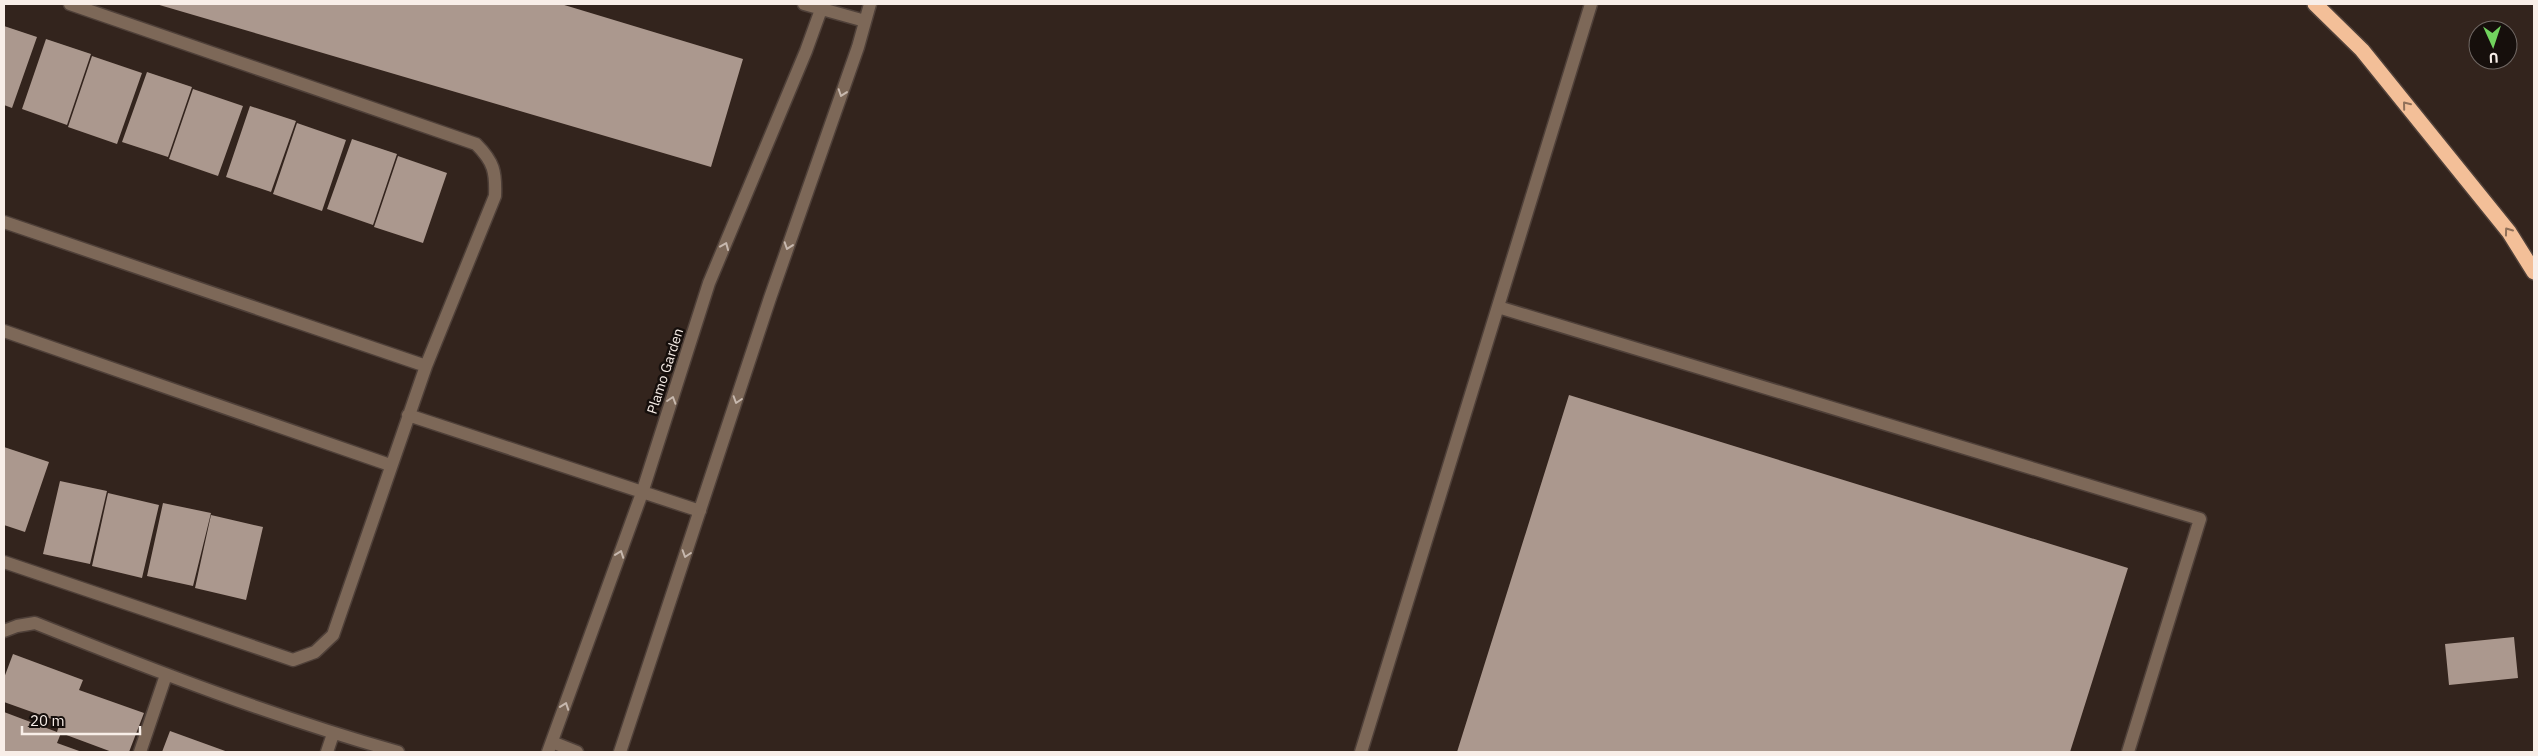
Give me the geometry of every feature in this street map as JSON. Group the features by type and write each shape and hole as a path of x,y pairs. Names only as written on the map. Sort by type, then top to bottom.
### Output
{"highway":[{"path":"2315,4 2362,50 2509,232 2534,272"}],"street":[{"path":"4,562 293,660 315,652 333,634 390,465 426,366 495,196 496,176 489,158 476,144 70,4"},
{"path":"804,4 823,6 865,21"},
{"path":"620,752 770,298 870,4"},
{"path":"1361,752 1591,4"},
{"name":"Plamo Garden","path":"550,747 642,493 709,283 823,6"},
{"path":"4,222 426,366"},
{"path":"1498,307 2200,519 2128,752"},
{"path":"4,331 390,465"},
{"path":"408,416 700,511"},
{"path":"4,631 17,626 35,623 166,675 333,734 398,752"},
{"path":"140,752 166,675"},
{"path":"327,752 333,734"},
{"path":"550,747 577,752"}],"building":[{"path":"156,4 561,4 743,59 711,167"},
{"path":"4,26 37,37 12,108 4,105"},
{"path":"46,39 91,54 67,125 22,109"},
{"path":"92,56 142,73 117,144 68,127"},
{"path":"147,72 192,87 168,157 122,142"},
{"path":"193,89 243,106 218,176 169,159"},
{"path":"250,106 296,121 271,192 226,177"},
{"path":"297,123 346,140 322,211 273,194"},
{"path":"352,139 397,154 373,225 327,209"},
{"path":"398,156 447,173 423,243 374,227"},
{"path":"1569,395 2128,568 2070,752 1457,752"},
{"path":"4,447 49,462 25,532 4,525"},
{"path":"60,481 107,491 90,564 43,554"},
{"path":"108,493 159,505 142,578 92,566"},
{"path":"163,503 211,513 193,586 147,576"},
{"path":"211,515 263,527 246,600 195,588"},
{"path":"2514,637 2518,678 2449,685 2445,644"},
{"path":"13,654 83,680 79,690 144,713 129,752 112,752 61,733 57,743 82,752 4,752 4,712 57,732 60,722 4,702 4,678"},
{"path":"170,731 228,752 162,752"}]}
